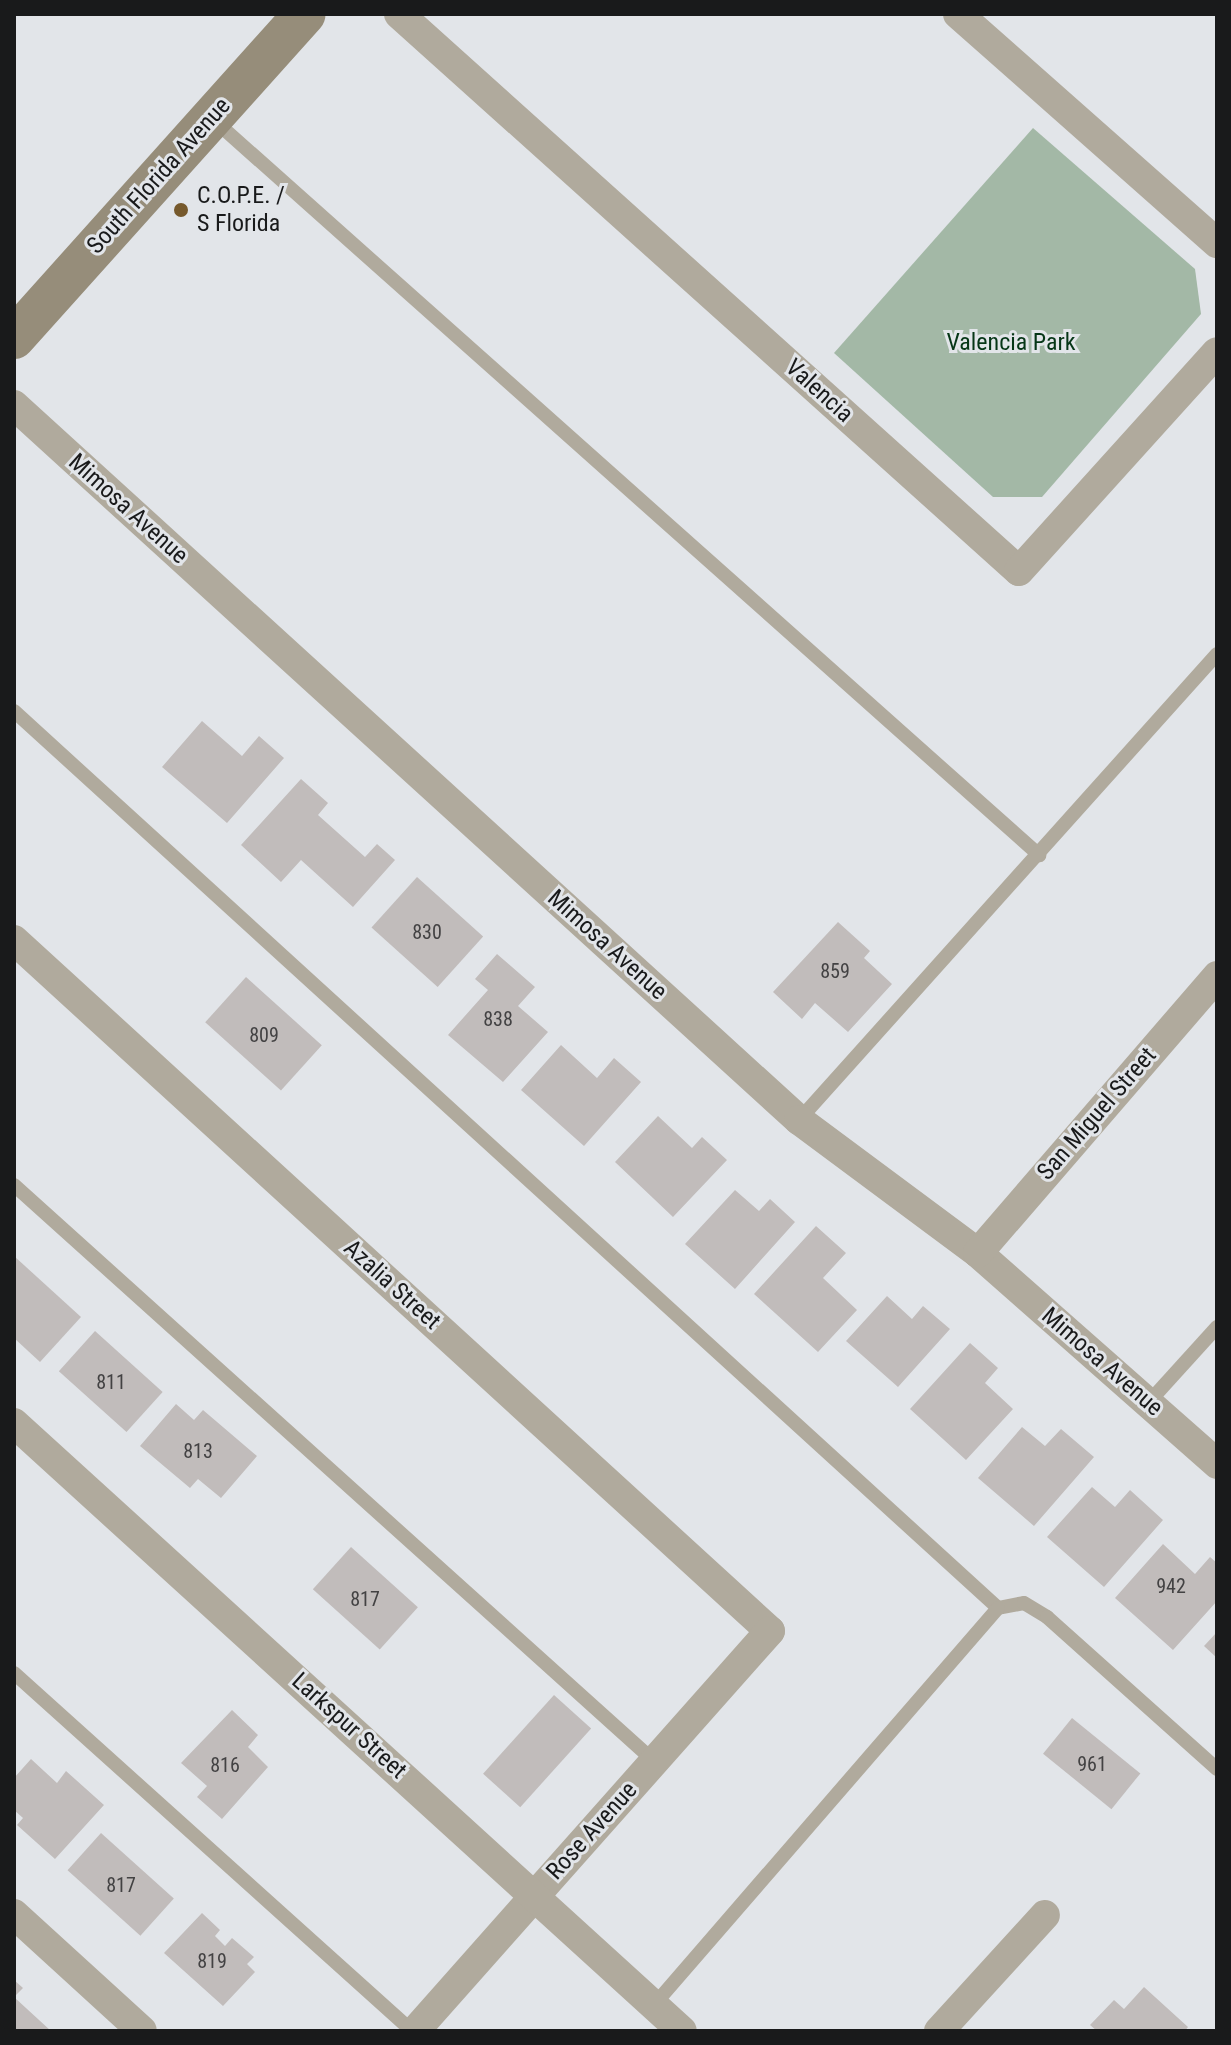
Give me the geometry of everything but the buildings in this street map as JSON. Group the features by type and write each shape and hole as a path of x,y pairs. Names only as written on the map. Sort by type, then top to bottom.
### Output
{"main road":[{"name":"South Florida Avenue","path":"14,338 305,14"}],"street":[{"name":"Valencia","path":"399,14 1019,571 1217,352"},
{"path":"958,14 1217,243"},
{"name":"Mimosa Avenue","path":"14,405 799,1120 978,1253 1217,1464"},
{"name":"Azalia Street","path":"14,940 770,1631"},
{"name":"San Miguel Street","path":"978,1253 1217,976"},
{"name":"Larkspur Street","path":"14,1423 682,2031"},
{"name":"Rose Avenue","path":"413,2031 770,1631"},
{"path":"14,1914 142,2031"},
{"path":"939,2031 1045,1915"}],"lane":[{"path":"212,118 1039,855"},
{"path":"799,1120 1217,654"},
{"path":"14,711 998,1608"},
{"path":"14,1185 654,1761"},
{"path":"1148,1403 1217,1327"},
{"path":"654,2005 998,1608 1024,1603 1047,1617 1217,1769"},
{"path":"14,1673 413,2031"}],"green space":[{"name":"Valencia Park","path":"1033,128 1195,269 1201,314 1042,497 993,497 834,353"}],"place":[{"name":"C.O.P.E. / S Florida","path":"181,210"}]}
